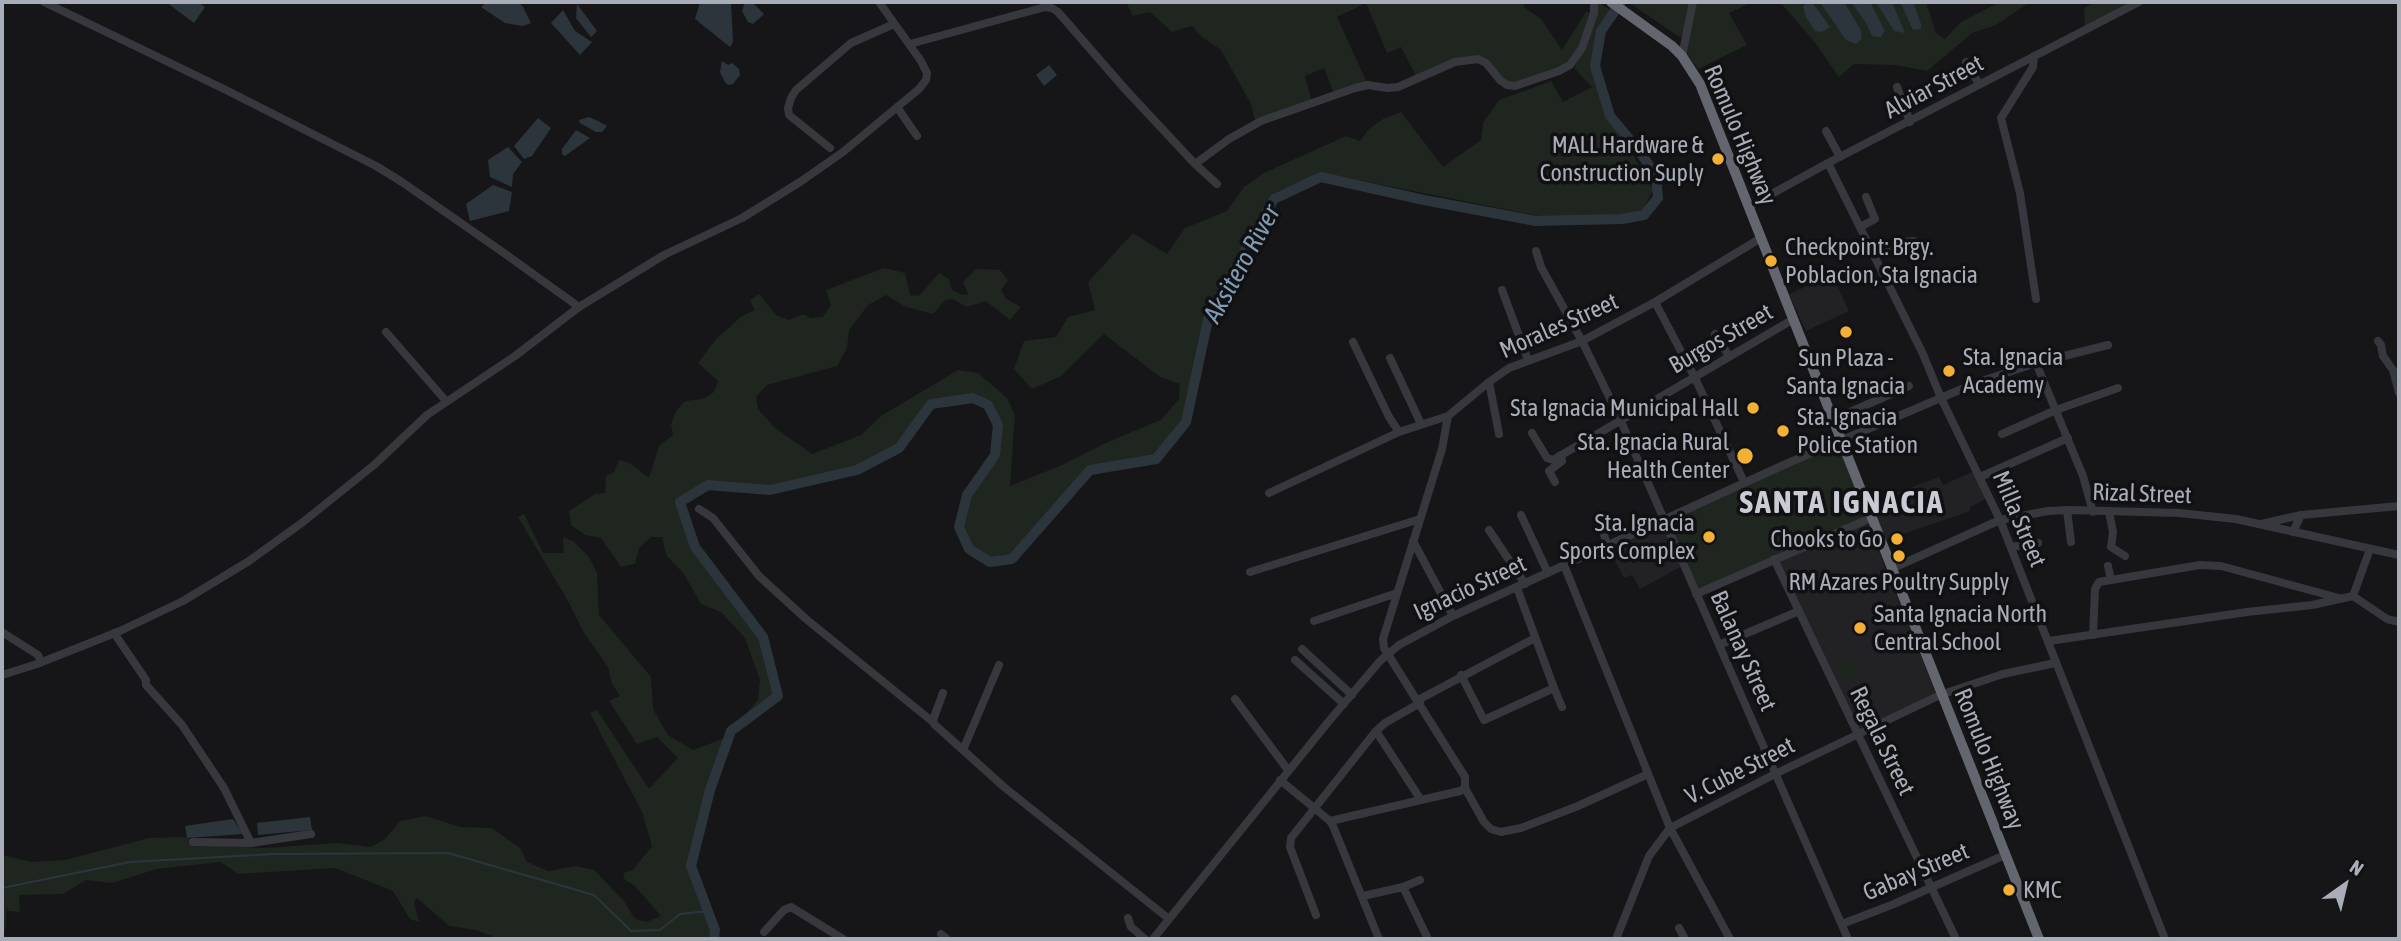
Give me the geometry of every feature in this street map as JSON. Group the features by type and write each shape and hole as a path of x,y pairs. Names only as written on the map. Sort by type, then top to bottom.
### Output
{"highway":[{"name":"Romulo Highway","path":"1611,2 1682,56 1700,84 2039,939"}],"street":[{"path":"44,2 376,166 402,181 579,307"},
{"path":"2,675 114,633 183,601 260,553 303,522 374,465 427,415 515,356 579,307 662,256 742,218 843,152 919,89 926,80 921,61 879,2"},
{"path":"1195,164 1229,139 1261,121 1355,88 1368,85 1387,88 1398,86 1455,62 1478,59 1486,63 1500,80 1515,86 1559,71 1570,65 1582,48 1594,13 1594,2"},
{"path":"1682,56 1693,2"},
{"name":"Alviar Street","path":"1748,207 2139,2"},
{"path":"910,44 1045,7 1052,8 1195,164 1217,184"},
{"path":"830,148 789,115 791,98 796,90 851,43 894,24"},
{"path":"2034,56 2033,67 2001,118 2018,186 2036,299"},
{"path":"1966,62 1979,84"},
{"path":"1897,87 1910,122"},
{"path":"897,107 918,136"},
{"path":"1826,131 1840,157"},
{"name":"Milla Street","path":"1828,163 1923,354 1941,398 2000,520 2165,939"},
{"path":"1860,227 1875,219 1866,197"},
{"name":"Morales Street","path":"1448,416 1509,368 1582,341 1655,302 1761,238"},
{"path":"1874,254 1904,242 1914,241"},
{"name":"Balanay Street","path":"1536,251 1541,267 1582,341 1620,419 1849,939"},
{"path":"1502,290 1528,360"},
{"path":"1655,302 1694,376 1744,482"},
{"name":"Burgos Street","path":"1561,455 1792,320"},
{"path":"386,332 446,401"},
{"path":"1716,334 1729,356"},
{"path":"2378,341 2383,356 2393,370 2399,393"},
{"path":"1353,342 1399,432"},
{"name":"Ignacio Street","path":"1153,939 1288,770 1387,654 1419,634 1663,518 1840,440 1976,383 2036,363 2108,345"},
{"path":"1390,358 1421,424"},
{"path":"2036,363 2087,486 2092,512"},
{"path":"1489,382 1499,435"},
{"path":"1832,420 1909,386"},
{"path":"2002,434 2056,410 2118,388"},
{"path":"1269,493 1399,432 1448,416 1442,449 1383,639 1387,654 1465,777 1465,788 1484,822 1491,829 1501,832 1521,828 1648,774"},
{"path":"1532,433 1550,460 1561,455 1562,461 1549,471 1555,482"},
{"path":"1980,477 2068,438"},
{"path":"2258,524 2301,514 2399,506"},
{"path":"699,509 712,518 759,576 806,619 933,722 1004,787 1169,919"},
{"path":"2067,510 2071,542"},
{"name":"Rizal Street","path":"1891,569 2000,520 2067,510 2179,513 2235,519 2399,555"},
{"path":"2109,512 2113,532 2111,547 2125,556"},
{"path":"2293,532 2301,514"},
{"path":"1521,515 1548,573"},
{"path":"1696,594 1871,518"},
{"path":"1250,572 1420,519"},
{"path":"1601,524 1607,545"},
{"path":"1489,530 1521,586 1535,638 1562,707"},
{"path":"1413,541 1453,616"},
{"path":"2011,547 2038,542"},
{"path":"2353,596 2370,549"},
{"name":"Regala Street","path":"1774,559 1956,939"},
{"path":"1564,565 1670,828 1730,939"},
{"path":"2093,635 2095,585 2200,565 2221,566 2342,598"},
{"path":"2108,566 2111,580"},
{"path":"1314,621 1397,593"},
{"path":"2049,641 2312,605 2353,596 2387,619 2399,622"},
{"path":"1719,645 1799,611"},
{"path":"2,632 38,655 41,662"},
{"path":"114,633 146,685 182,725 224,788 251,843"},
{"path":"1316,915 1289,844 1292,836 1385,723 1461,675 1535,638"},
{"path":"1302,649 1352,695"},
{"path":"1295,660 1344,704"},
{"name":"V. Cube Street","path":"1616,939 1649,856 1670,828 1940,695 2003,674 2055,663"},
{"path":"963,750 999,665"},
{"path":"1461,675 1485,720 1554,688"},
{"path":"933,722 943,693"},
{"path":"1235,699 1288,770"},
{"path":"1376,731 1421,800"},
{"path":"1280,780 1330,821 1379,939"},
{"path":"1330,821 1465,788"},
{"path":"193,842 251,843 311,834"},
{"name":"Gabay Street","path":"1842,924 2005,855"},
{"path":"1363,896 1403,887 1420,880"},
{"path":"1403,887 1428,939"},
{"path":"764,932 784,910 791,907 843,939"},
{"path":"1128,918 1131,927 1145,939"},
{"path":"1679,928 1685,939"}],"shaded area":[{"path":"166,2 198,2 205,7 194,23"},
{"path":"486,2 518,2 531,23 523,26 505,23 481,7"},
{"path":"700,2 731,2 733,42 730,47 695,19"},
{"path":"745,2 752,2 764,14 753,24 748,22 742,11"},
{"path":"1126,2 1526,2 1523,6 1542,20 1562,50 1586,12 1594,13 1598,2 1612,11 1601,31 1595,66 1609,113 1653,190 1644,209 1623,216 1539,216 1323,173 1274,193 1205,311 1189,388 1186,422 1156,459 1090,470 1012,559 990,562 969,549 959,527 967,495 995,455 998,425 988,405 973,399 931,404 899,448 857,470 770,490 708,485 680,502 695,547 763,637 778,696 731,731 758,700 760,680 745,638 721,612 701,604 684,574 666,555 662,537 651,537 639,548 635,564 621,567 601,538 585,535 571,525 569,511 595,494 605,493 606,476 614,472 619,460 630,463 649,478 659,446 673,435 671,424 676,411 685,401 703,399 714,392 718,381 698,363 716,339 742,316 755,310 750,300 759,294 776,315 789,320 803,314 811,318 823,317 831,305 826,290 884,268 905,273 910,295 919,296 939,273 949,279 952,290 962,295 968,294 963,282 976,269 1000,270 1008,280 1001,290 1006,299 1021,307 1010,320 986,301 966,307 953,299 945,300 933,314 906,307 886,295 868,305 849,330 847,348 837,366 767,385 756,397 758,409 774,427 812,454 861,435 881,416 958,370 978,373 1007,398 1015,415 1010,486 1161,420 1179,399 1180,384 1160,377 1104,334 1061,376 1032,389 1014,369 1024,341 1056,337 1068,317 1095,310 1088,282 1133,233 1167,254 1185,228 1227,211 1244,187 1264,173 1346,136 1360,141 1369,129 1383,119 1401,112 1443,167 1481,140 1483,123 1499,100 1551,81 1563,102 1592,87 1575,69 1577,58 1570,65 1509,85 1478,59 1417,78 1401,47 1387,53 1366,3 1337,17 1368,85 1334,94 1324,68 1305,76 1312,103 1255,121 1251,104 1221,50 1192,26 1172,32 1150,12 1133,16"},
{"path":"1628,2 1752,2 1729,13 1747,45 1698,69 1683,48 1686,28 1681,38"},
{"path":"1780,2 1926,2 1936,33 1945,39 1961,22 2000,2 2030,2 1996,25 1972,33 1927,71 1895,65 1854,64 1839,77 1813,40"},
{"path":"1812,2 1830,27 1822,32 1815,31 1803,6"},
{"path":"1820,2 1844,2 1861,30 1862,39 1856,44 1846,40"},
{"path":"1851,2 1870,2 1885,31 1881,37 1872,36"},
{"path":"1876,2 1892,2 1905,33 1894,31"},
{"path":"1900,2 1913,2 1921,29 1913,30"},
{"path":"2090,2 2139,2 2085,30 2084,8 2091,4"},
{"path":"577,4 597,31 591,37 576,18"},
{"path":"563,10 575,31 592,42 580,55 551,23"},
{"path":"722,61 728,65 732,63 739,69 740,75 733,84 728,85 720,72"},
{"path":"1049,65 1057,75 1044,86 1036,75"},
{"path":"589,117 607,126 602,132 596,132 580,123 579,120"},
{"path":"538,118 551,128 532,156 524,159 514,146"},
{"path":"576,130 590,138 565,156 562,149"},
{"path":"508,147 522,162 513,174 512,187 490,177 488,160"},
{"path":"493,185 512,192 509,211 470,221 466,204"},
{"path":"1832,275 1849,311 1806,331 1789,294"},
{"path":"1840,441 1870,517 1697,592 1664,518"},
{"path":"1974,471 1986,499 1970,507 1970,511 1883,541 1868,503 1939,477 1943,485"},
{"path":"524,514 543,553 564,553 563,537 573,541 589,557 597,573 599,615 651,677 653,709 668,735 693,750 728,737 691,866 715,930 714,939 491,939 492,936 476,930 449,926 417,898 414,903 419,922 410,919 393,891 335,868 238,874 221,862 157,869 112,883 86,880 63,894 19,895 20,912 8,911 7,908 5,930 2,929 2,857 31,862 65,860 149,838 183,837 216,846 265,848 337,843 371,847 385,839 400,821 426,816 460,827 492,828 520,848 527,862 548,871 576,866 594,870 624,901 635,919 646,922 661,916 634,885 625,880 623,873 633,870 652,846 642,812 590,713 597,710 649,789 678,758 657,737 637,744 609,701 620,696 612,684 608,667 584,633 518,517"},
{"path":"1663,518 1684,565 1640,589 1632,575 1624,578 1607,545"},
{"name":"Santa Ignacia North Central School","path":"1867,522 1936,694 1858,731 1779,561"},
{"path":"1851,657 1859,674 1847,680 1838,664"},
{"path":"310,817 312,830 258,835 257,823"},
{"path":"233,819 243,834 187,838 185,826"}],"waterway":[{"name":"Aksitero River","path":"714,939 715,930 691,866 710,790 731,731 778,696 763,637 695,547 680,502 708,485 770,490 857,470 899,448 931,404 973,398 988,405 998,425 995,455 967,495 959,527 969,549 990,562 1012,559 1090,470 1156,459 1186,422 1209,315 1274,199 1321,177 1536,221 1622,219 1644,215 1658,198 1656,177 1641,153 1610,116 1595,66 1601,31 1621,2"},
{"path":"2,888 130,862 274,854 448,853 594,895 631,931 660,930 680,914 708,911"}],"place":[{"name":"MALL Hardware & Construction Suply","path":"1718,159"},
{"name":"Checkpoint: Brgy. Poblacion, Sta Ignacia","path":"1771,261"},
{"name":"Sun Plaza - Santa Ignacia","path":"1846,332"},
{"name":"Sta. Ignacia Academy","path":"1949,371"},
{"name":"Sta Ignacia Municipal Hall","path":"1753,408"},
{"name":"Sta. Ignacia Police Station","path":"1783,431"},
{"name":"Sta. Ignacia Rural Health Center","path":"1745,456"},
{"name":"Sta. Ignacia Sports Complex","path":"1709,537"},
{"name":"Chooks to Go","path":"1897,539"},
{"name":"RM Azares Poultry Supply","path":"1899,556"},
{"name":"Santa Ignacia North Central School","path":"1860,628"},
{"name":"KMC","path":"2009,890"}],"district":[{"name":"SANTA IGNACIA","path":"1842,503"}]}
